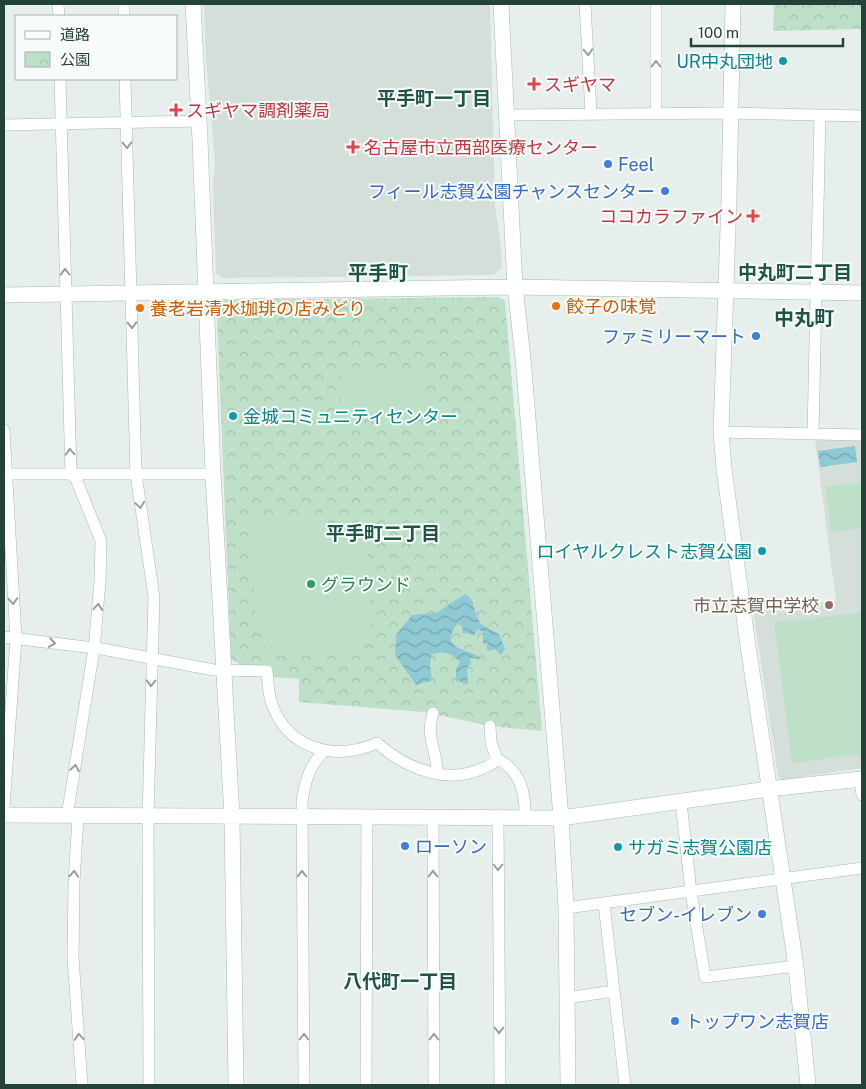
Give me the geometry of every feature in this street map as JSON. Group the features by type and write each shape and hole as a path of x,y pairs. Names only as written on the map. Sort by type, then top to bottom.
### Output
{"street":[{"path":"193,4 213,474 232,818 236,1085"},
{"path":"501,4 515,286 523,358 561,818 566,908 568,1085"},
{"path":"585,4 591,113"},
{"path":"656,4 656,113"},
{"path":"733,4 721,432 724,469 768,789 796,966 808,1085"},
{"path":"60,80 71,474 76,479 100,541 100,582 94,649 73,816 73,957 82,1085"},
{"path":"125,80 136,474 154,598 148,817 149,1085"},
{"path":"506,114 729,113 862,116"},
{"path":"813,434 820,114"},
{"path":"4,125 199,120"},
{"path":"4,295 515,286 862,293"},
{"path":"4,430 4,474 16,638 6,723 4,807"},
{"path":"721,432 862,435"},
{"path":"4,474 213,474"},
{"path":"4,637 94,649 223,670 267,671 271,702 284,727 296,738 324,751 348,753 376,743 401,762 437,773 460,775 494,764 497,759"},
{"path":"433,713 428,727 429,738 437,757 437,773"},
{"path":"490,726 490,743 497,759 508,764 517,776 523,792 525,812"},
{"path":"304,1085 302,817 305,782 310,770 324,751"},
{"path":"4,816 561,818 768,789 861,780 862,795"},
{"path":"681,802 691,892 705,977 796,966"},
{"path":"366,1085 367,817"},
{"path":"433,818 434,1085"},
{"path":"498,818 500,1085"},
{"path":"566,908 862,868"},
{"path":"604,904 625,1085"},
{"path":"566,998 614,991"}],"shaded area":[{"name":"名古屋市立西部医療センター","path":"204,4 490,4 495,207 502,268 493,275 222,278 216,274 213,184 215,161 206,59"},
{"name":"市立志賀中学校","path":"815,440 862,440 862,768 782,780 778,776 753,610 836,601"}],"green space":[{"path":"774,4 862,4 862,29 773,31"},
{"path":"499,297 505,301 542,731 490,726 424,712 299,702 299,679 272,677 273,668 241,665 231,659 217,317 224,300"},
{"path":"341,365 379,371 425,373 424,410 347,414 341,411"},
{"path":"862,482 862,528 831,532 825,487"},
{"name":"グラウンド","path":"248,520 303,520 357,526 367,540 371,634 354,647 266,647 257,628"},
{"path":"862,613 862,754 792,763 774,622"}],"water":[{"path":"855,446 857,462 820,467 818,451"},
{"path":"465,594 470,597 482,625 499,634 505,649 501,655 495,649 487,650 487,643 483,645 483,632 478,629 474,635 463,633 462,626 457,624 452,633 451,639 453,644 482,659 470,658 471,664 467,667 468,683 464,684 459,680 456,682 456,669 460,662 450,654 439,652 431,655 432,680 416,685 395,655 396,635 412,615 436,613"}],"place":[{"name":"UR中丸団地","path":"783,61"},
{"name":"スギヤマ","path":"534,84"},
{"name":"スギヤマ調剤薬局","path":"176,110"},
{"name":"名古屋市立西部医療センター","path":"353,147"},
{"name":"Feel","path":"608,164"},
{"name":"フィール志賀公園チャンスセンター","path":"665,191"},
{"name":"ココカラファイン","path":"753,216"},
{"name":"餃子の味覚","path":"556,306"},
{"name":"養老岩清水珈琲の店みどり","path":"140,308"},
{"name":"ファミリーマート","path":"756,336"},
{"name":"金城コミュニティセンター","path":"233,416"},
{"name":"ロイヤルクレスト志賀公園","path":"762,551"},
{"name":"グラウンド","path":"311,584"},
{"name":"市立志賀中学校","path":"829,605"},
{"name":"ローソン","path":"405,846"},
{"name":"サガミ志賀公園店","path":"618,847"},
{"name":"セブン-イレブン","path":"762,914"},
{"name":"トップワン志賀店","path":"675,1021"}],"district":[{"name":"平手町一丁目","path":"434,98"},
{"name":"中丸町二丁目","path":"795,272"},
{"name":"平手町","path":"378,273"},
{"name":"中丸町","path":"804,318"},
{"name":"平手町二丁目","path":"383,533"},
{"name":"八代町一丁目","path":"400,981"}]}
